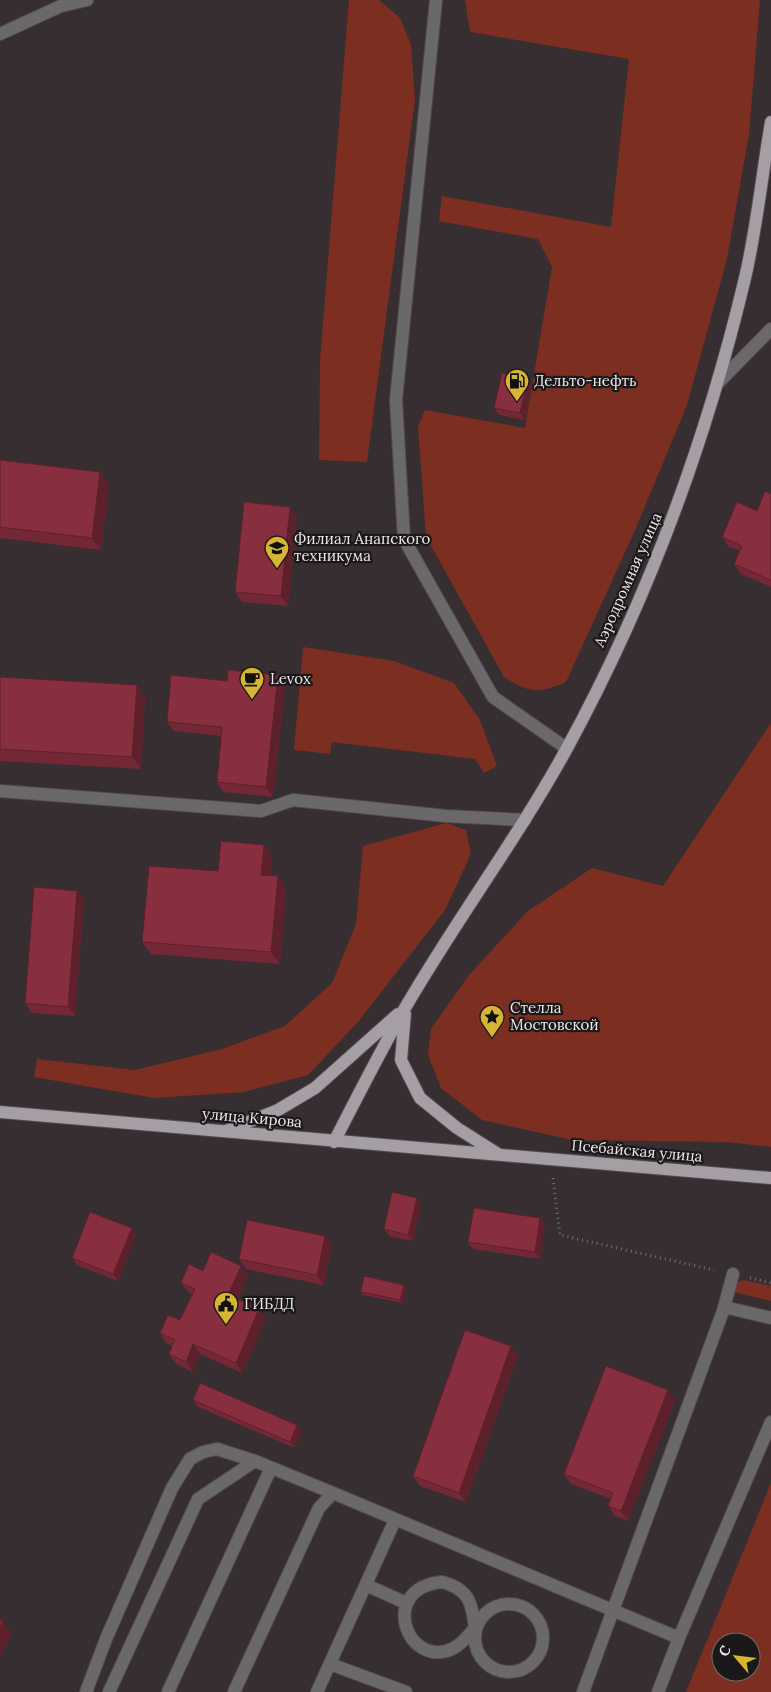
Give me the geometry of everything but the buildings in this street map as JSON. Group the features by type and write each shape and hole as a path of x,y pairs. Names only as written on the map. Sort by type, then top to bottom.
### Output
{"main road":[{"name":"Аэродромная улица","path":"334,1142 405,1007 525,820 566,748 626,630 680,501 717,384 745,275 771,122"},
{"name":"Аэродромная улица","path":"225,1132 278,1110 315,1088 405,1007"},
{"name":"Аэродромная улица","path":"405,1007 401,1060 420,1098 457,1128 500,1156"},
{"name":"улица Кирова","path":"0,1112 500,1156"},
{"name":"Псебайская улица","path":"500,1156 771,1178"}],"street":[{"path":"0,34 61,6 87,0"},
{"path":"436,0 396,400 404,539 493,697 566,748"},
{"path":"717,384 771,328"},
{"path":"0,791 260,810 293,800 446,816 525,820"},
{"path":"583,1692 611,1611 630,1567 724,1307 732,1274"},
{"path":"724,1307 771,1318"},
{"path":"658,1692 771,1422"},
{"path":"86,1692 106,1639 168,1497 190,1459 203,1452 217,1449 254,1461 333,1493 679,1638"},
{"path":"109,1692 198,1499 254,1461"},
{"path":"168,1692 271,1468"},
{"path":"234,1692 319,1508 333,1493"},
{"path":"318,1692 395,1520"},
{"path":"406,1603 404,1618 406,1629 412,1640 424,1648 437,1652 452,1649 475,1628 480,1618 488,1610 502,1603 519,1604 533,1612 539,1620 543,1632 543,1645 538,1656 528,1667 514,1672 497,1671 482,1661 474,1645 475,1628 471,1604 465,1594 454,1585 442,1582 430,1583 419,1587 406,1603"},
{"path":"366,1585 406,1603"},
{"path":"330,1664 406,1692"}],"path":[{"path":"551,1160 560,1235 771,1283"}],"shaded area":[{"path":"349,0 379,0 400,18 411,44 415,99 367,462 319,460 320,360"},
{"path":"465,0 760,0 749,134 727,259 687,405 636,528 566,682 541,690 527,689 504,677 426,537 418,426 425,410 525,428 552,267 538,239 439,221 442,196 611,227 629,59 470,32"},
{"path":"303,647 394,661 454,683 480,720 497,766 484,773 475,759 332,742 330,754 294,750"},
{"path":"771,723 771,1147 727,1142 572,1140 482,1120 441,1088 428,1055 431,1029 469,975 528,911 592,868 663,886"},
{"path":"446,823 466,830 471,854 445,910 358,1022 308,1075 244,1092 154,1098 34,1077 37,1059 135,1070 222,1049 285,1026 332,983 356,924 363,846"},
{"path":"743,1280 771,1286 771,1301 733,1292 738,1282"},
{"path":"771,1483 771,1692 686,1692"}],"place":[{"name":"Дельто-нефть","path":"517,402"},
{"name":"Филиал Анапского техникума","path":"277,569"},
{"name":"Levox","path":"252,700"},
{"name":"Стелла Мостовской","path":"492,1038"},
{"name":"ГИБДД","path":"226,1325"}]}
